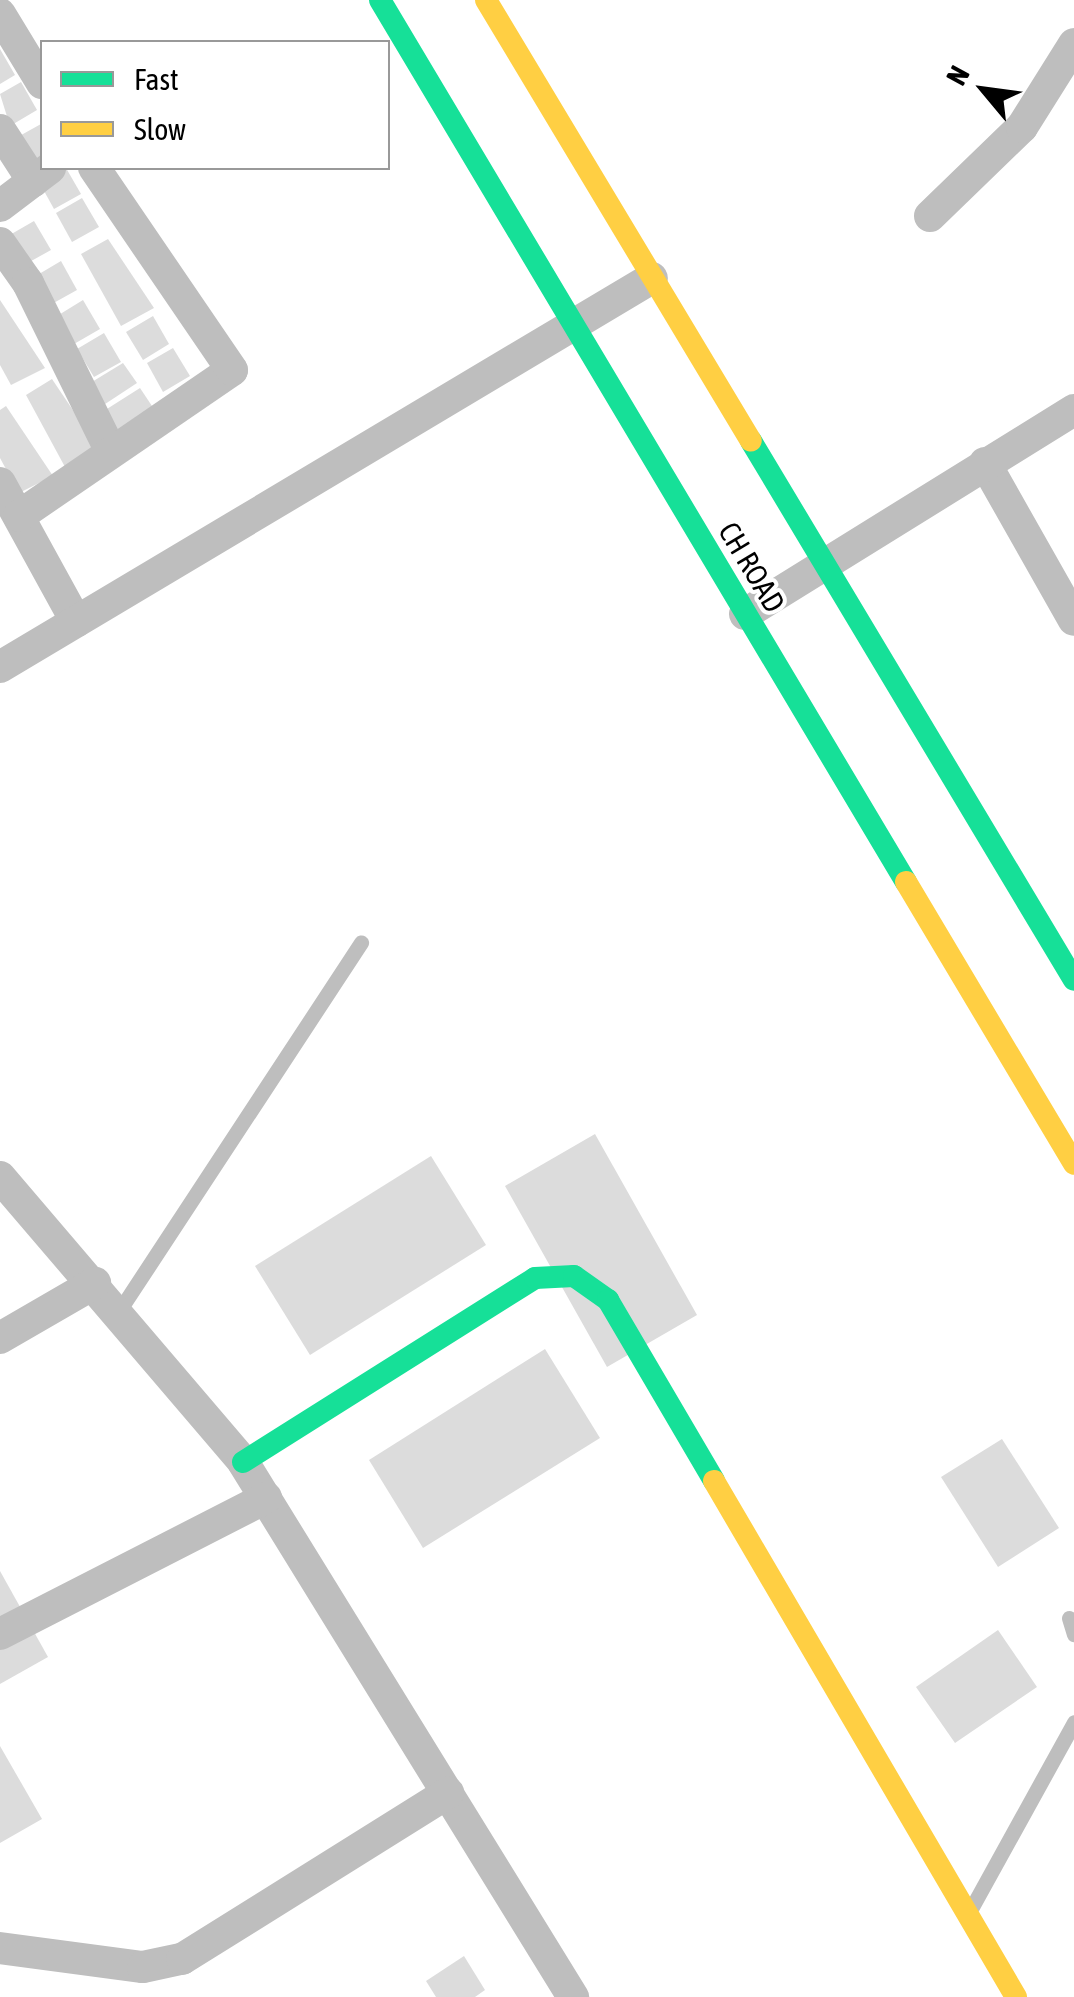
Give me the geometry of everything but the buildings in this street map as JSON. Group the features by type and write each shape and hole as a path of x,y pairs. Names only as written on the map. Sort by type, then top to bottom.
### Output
{"street":[{"name":"CH ROAD","path":"380,0 569,324 1074,1164"},
{"path":"486,0 1074,980"},
{"path":"0,14 40,81"},
{"path":"930,216 1022,127 1074,44"},
{"path":"0,130 42,174 0,206"},
{"path":"19,516 232,370 95,170"},
{"path":"0,243 28,283 111,452"},
{"path":"0,667 569,324 652,278"},
{"path":"745,614 822,560 1074,410"},
{"path":"985,463 1074,620"},
{"path":"0,483 76,621"},
{"path":"0,1177 95,1282 243,1462 572,1997"},
{"path":"243,1462 535,1278 574,1276 608,1300 1016,1997"},
{"path":"0,1338 95,1282"},
{"path":"0,1634 266,1498"},
{"path":"0,1948 143,1967 182,1958 448,1793"}],"lane":[{"path":"118,1311 361,942"},
{"path":"968,1914 1074,1722"}],"traffic: fast":[{"path":"380,0 906,882"},
{"path":"751,441 1074,980"},
{"path":"243,1462 535,1278 574,1276 608,1300 714,1481"}],"traffic: slow":[{"path":"486,0 751,441"},
{"path":"906,882 1074,1164"},
{"path":"714,1481 1016,1997"}]}
